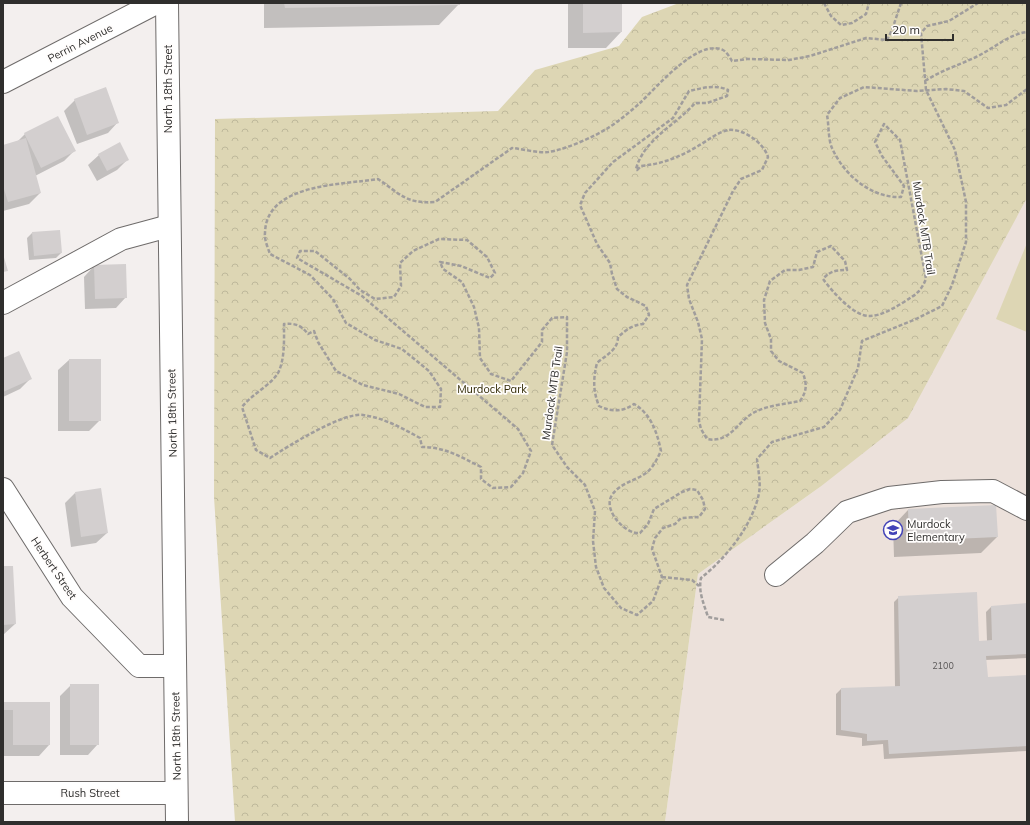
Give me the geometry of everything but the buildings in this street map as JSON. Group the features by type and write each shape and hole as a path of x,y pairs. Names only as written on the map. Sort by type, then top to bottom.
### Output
{"main road":[{"name":"Perrin Avenue","path":"3,82 156,3"},
{"name":"North 18th Street","path":"167,3 177,822"},
{"path":"3,303 121,239 169,226"},
{"name":"Herbert Street","path":"3,489 77,602 139,666 175,666"},
{"path":"776,575 815,543 846,512 889,498 942,492 993,491 1027,509"},
{"name":"Rush Street","path":"3,793 176,793"}],"path":[{"path":"824,3 831,16 841,25 852,24 866,14 869,3"},
{"name":"Murdock MTB Trail","path":"901,3 887,40 866,38 796,59 755,59 732,61 724,50 719,49 694,54 678,66 639,103 607,129 575,143 548,152 512,148 435,202 420,203 403,198 378,179 315,187 290,195 269,212 264,234 270,254 310,275 333,299 346,323 375,340 402,349 429,371 441,389 440,407 425,407 399,394 363,385 336,371 318,342 314,331 308,334 303,327 294,324 284,324 284,349 277,373 249,398 242,407 256,450 270,458 290,445 342,419 362,414 382,419 420,438 422,447 434,447 452,452 481,466 481,479 493,488 511,487 523,473 531,451 518,429 362,296 297,258 300,251 315,251 350,279 360,290 375,299 394,297 401,286 400,263 413,251 439,239 467,240 487,257 495,273 490,278 467,268 440,262 443,269 462,282 474,307 479,328 480,358 491,374 511,381 542,342 542,330 552,318 567,316 567,352 552,445 567,467 585,485 595,512 592,541 596,567 604,588 621,608 637,615 653,601 662,577 652,549 655,538 663,528 674,524 681,518 699,517 705,508 704,500 697,490 690,489 682,492 654,509 648,524 640,533 629,530 614,517 611,510 611,496 617,488 646,473 655,462 661,451 654,427 641,408 634,404 620,410 606,410 599,406 595,397 593,386 597,363 615,350 618,344 618,337 625,330 634,325 643,324 649,315 646,306 627,297 618,289 612,274 610,263 597,244 580,205 585,193 613,162 673,118 689,91 708,86 722,87 728,90 727,96 708,103 695,103 685,114 657,136 640,157 636,169 637,170 641,166 669,161 682,156 726,130 744,133 753,138 766,151 768,157 762,170 741,179 733,191 687,285 689,299 698,322 702,339 700,425 707,439 716,441 729,434 755,411 766,407 800,401 806,393 807,384 803,373 779,361 771,351 771,339 764,323 764,300 770,281 785,270 813,268 817,252 831,246 845,261 846,270 838,270 828,273 823,279 846,306 868,316 881,314 898,306 922,290 926,279 900,140 884,124 875,142 882,156 904,186 901,197 888,197 864,187 843,167 832,147 827,115 840,98 864,87 926,90 946,89 964,91 988,108 1006,105 1027,89"},
{"path":"724,620 708,617 699,586 701,578 714,567 753,514 760,491 757,459 772,442 824,427 840,410 858,368 862,341 916,319 942,306 952,285 966,242 966,202 955,150 926,90 921,34 927,26 949,21 978,3"},
{"path":"925,81 943,70 976,56 1019,33 1027,32"},
{"path":"662,577 692,580 699,586"}],"shaded area":[{"name":"Murdock Elementary","path":"1027,198 1027,822 665,822 698,574 820,487 1020,211"}],"green space":[{"name":"Murdock Park","path":"679,3 1027,3 1027,198 908,418 820,487 698,574 665,822 235,822 214,497 215,119 498,111 535,70 619,46 642,17"},
{"path":"1027,243 1027,332 996,319"}],"place":[{"name":"Murdock Elementary","path":"893,530"}]}
